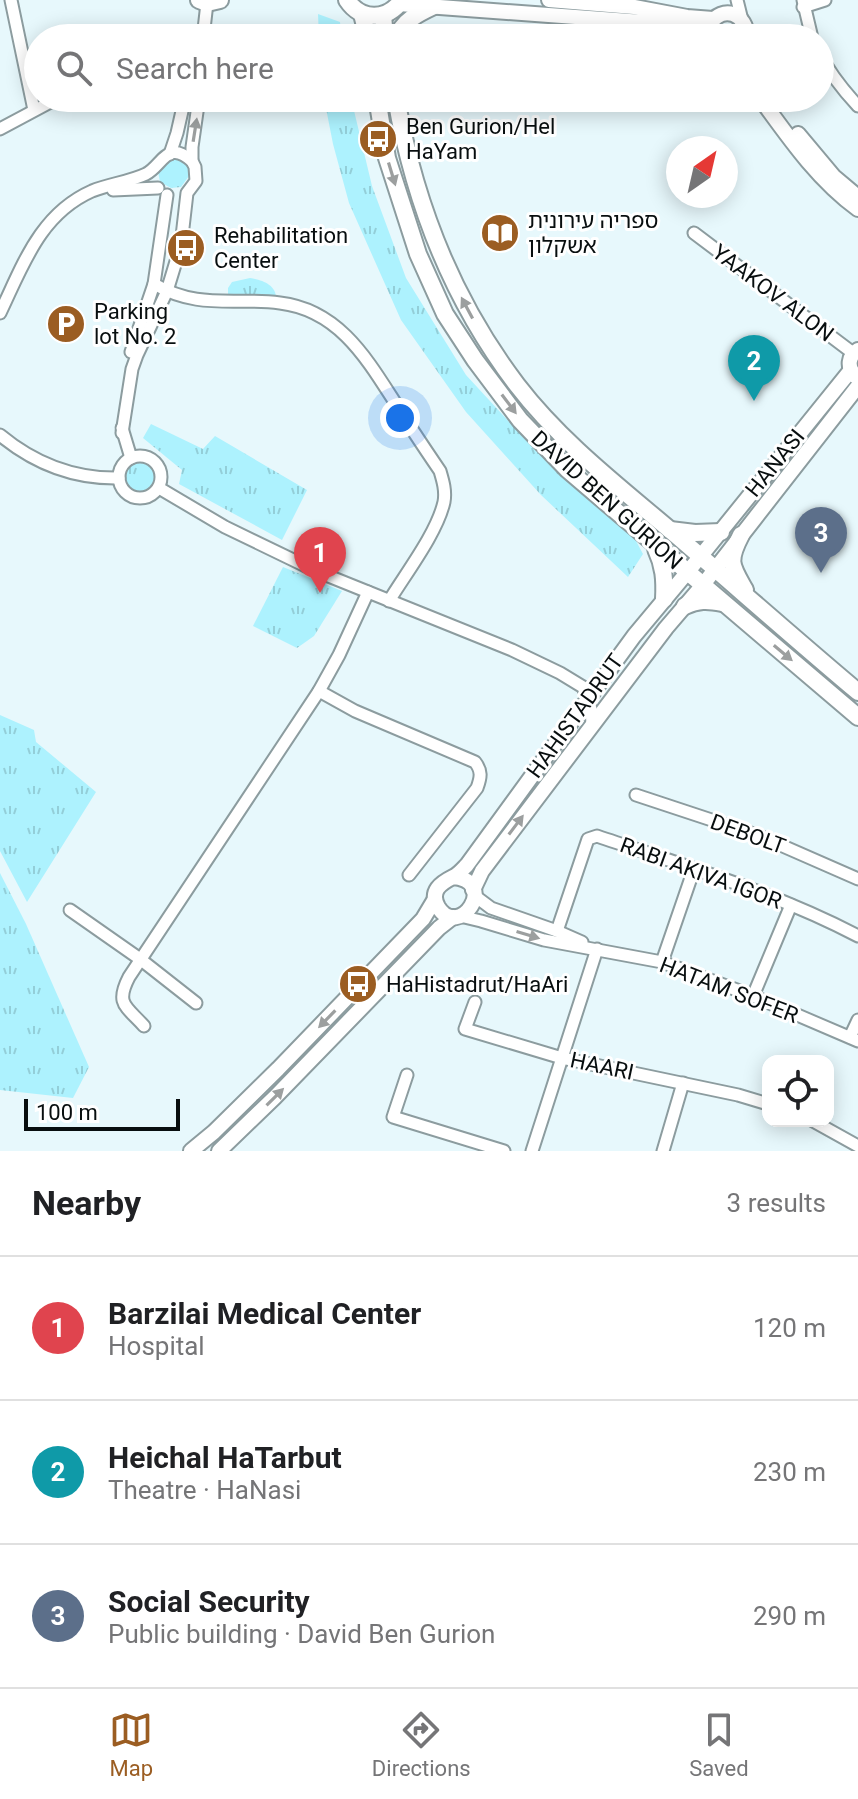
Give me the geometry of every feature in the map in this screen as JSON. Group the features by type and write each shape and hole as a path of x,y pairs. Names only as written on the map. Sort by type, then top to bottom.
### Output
{"main road":[{"path":"347,0 353,8 372,17 392,11 400,2"},
{"path":"404,24 434,6"},
{"path":"362,14 364,24"},
{"path":"383,15 384,24"},
{"name":"DAVID BEN GURION","path":"379,112 393,178 418,254 445,314 520,420 568,470 858,717"},
{"name":"DAVID BEN GURION","path":"399,112 416,187 446,267 477,326 518,386 554,427 609,479 858,692"},
{"path":"669,529 695,533 721,532"},
{"path":"741,535 732,551 731,561 752,602"},
{"path":"654,544 666,578 664,599"},
{"path":"685,606 707,600 724,603"}],"street":[{"path":"11,0 24,62"},
{"path":"549,0 634,7 687,17 731,14 745,24"},
{"path":"709,24 725,0"},
{"path":"737,0 742,20"},
{"path":"808,24 803,4 825,0"},
{"path":"205,24 208,1"},
{"path":"400,2 664,24"},
{"path":"834,78 858,106"},
{"path":"0,129 30,112"},
{"path":"170,154 182,112"},
{"path":"92,191 162,191 181,196 187,193 197,174 192,161 197,112"},
{"path":"770,112 805,158 837,193 858,209"},
{"path":"782,112 834,177 858,197"},
{"path":"131,458 122,433 121,386 154,284 163,234 162,191 155,182 154,169 160,159 170,154 182,154 192,161"},
{"path":"0,313 41,232 54,216 92,191 154,169"},
{"path":"122,433 132,369 167,291 181,245 187,193"},
{"name":"YAAKOV ALON","path":"694,233 856,352"},
{"path":"154,284 186,298 215,303 280,303 294,306 325,320 359,349 440,471 445,491 444,502 431,533 389,601"},
{"path":"854,374 849,363 856,352"},
{"name":"HANASI","path":"700,557 854,374"},
{"name":"HANASI","path":"715,569 858,386"},
{"path":"0,435 28,457 45,464 89,477 119,478"},
{"path":"144,456 156,462 161,474 159,488 149,496 137,498 123,489 119,478 123,464 131,458 144,456"},
{"path":"159,488 237,533 316,571 512,650 560,673 583,687 588,697 592,724"},
{"name":"HAHISTADRUT","path":"453,877 467,865 634,636 700,557"},
{"name":"HAHISTADRUT","path":"474,893 482,871 592,724 715,569"},
{"path":"144,1026 122,1003 122,991 140,959 319,691 368,592"},
{"path":"319,691 355,711 475,762 480,769 477,788 409,875"},
{"name":"DEBOLT","path":"636,795 760,836 858,879"},
{"name":"RABI AKIVA IGOR","path":"557,931 588,839 597,836 791,905 858,936"},
{"path":"662,962 694,869"},
{"path":"191,1151 278,1069 412,931 429,912 441,883 453,877 463,879 474,893 471,908 439,928 219,1151"},
{"name":"HATAM SOFER","path":"474,893 491,908 597,949"},
{"path":"435,899 441,911 457,916"},
{"path":"753,996 791,905"},
{"path":"70,910 196,1003"},
{"name":"HATAM SOFER","path":"457,916 544,940 662,962 854,1039"},
{"path":"532,1151 597,949"},
{"name":"HAARI","path":"475,1002 465,1029 562,1058 762,1102"},
{"path":"854,1039 858,1020"},
{"path":"407,1075 393,1117 504,1151"},
{"path":"663,1151 683,1083"},
{"path":"824,1127 858,1146"}],"green space":[{"path":"318,14 340,24 318,24"},
{"path":"327,112 354,112 372,186 406,278 466,375 536,451 635,539 643,554 628,577 541,495 466,412 401,320 349,203"},
{"path":"177,154 190,164 189,176 181,187 171,188 160,182 157,166"},
{"path":"250,278 272,287 276,300 228,297 232,282"},
{"path":"151,424 203,449 215,436 307,490 282,540 179,484 182,470 143,438"},
{"path":"141,460 152,465 157,476 152,487 141,492 130,487 125,476 130,465"},
{"path":"283,567 342,591 314,636 297,648 253,626"},
{"path":"0,715 34,730 36,742 96,792 27,902 0,851"},
{"path":"0,873 89,1067 73,1098 0,1090"}],"place":[{"name":"Ben Gurion/Hel HaYam","path":"378,139"},
{"name":"ספריה עירונית אשקלון","path":"500,233"},
{"name":"Rehabilitation Center","path":"186,248"},
{"name":"Parking lot No. 2","path":"66,324"},
{"name":"Heichal HaTarbut","path":"754,401"},
{"name":"Social Security","path":"821,573"},
{"name":"Barzilai Medical Center","path":"320,593"},
{"name":"HaHistadrut/HaAri","path":"358,984"}]}
